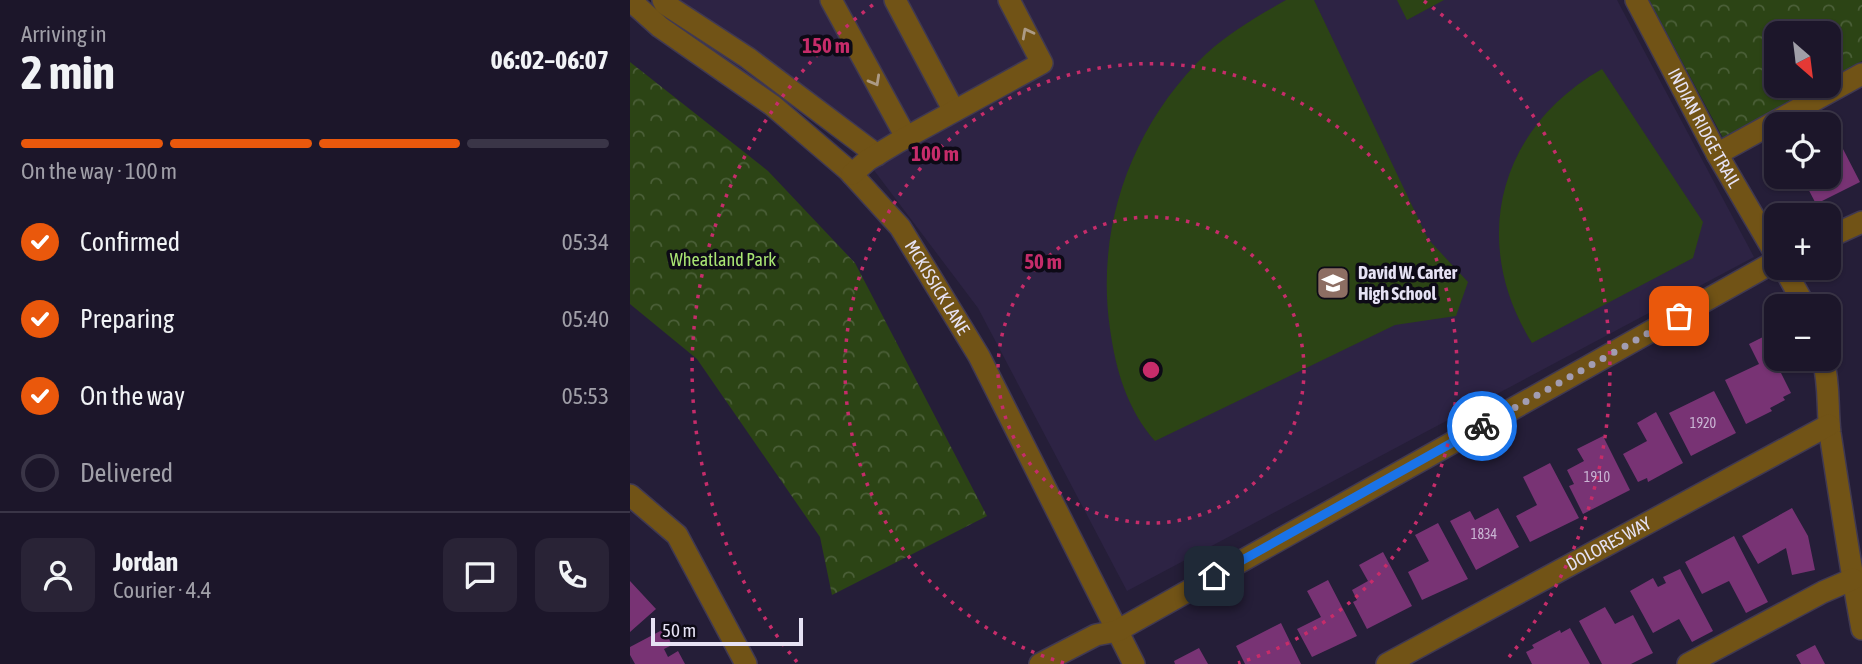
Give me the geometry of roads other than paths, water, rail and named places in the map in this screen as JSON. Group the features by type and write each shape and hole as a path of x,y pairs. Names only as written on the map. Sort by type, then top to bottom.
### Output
{"street":[{"name":"MCKISSICK LANE","path":"630,0 660,27 772,104 852,174 900,226 979,356 1134,664"},
{"path":"663,0 748,58 877,155"},
{"path":"831,0 906,137"},
{"path":"895,0 954,111"},
{"path":"852,174 906,137 1042,63 1009,0"},
{"name":"INDIAN RIDGE TRAIL","path":"1636,0 1717,154 1764,234"},
{"path":"1717,154 1862,74"},
{"path":"1841,232 1862,222"},
{"path":"1040,664 1096,635 1117,631 1764,268"},
{"path":"1826,371 1829,381 1829,425 1862,629"},
{"name":"DOLORES WAY","path":"1387,664 1829,425"},
{"path":"630,495 677,535 746,664"},
{"path":"1688,664 1823,592 1853,579"}],"place":[{"name":"David W. Carter High School","path":"1333,283"}],"park label":[{"name":"Wheatland Park","path":"723,260"}]}
